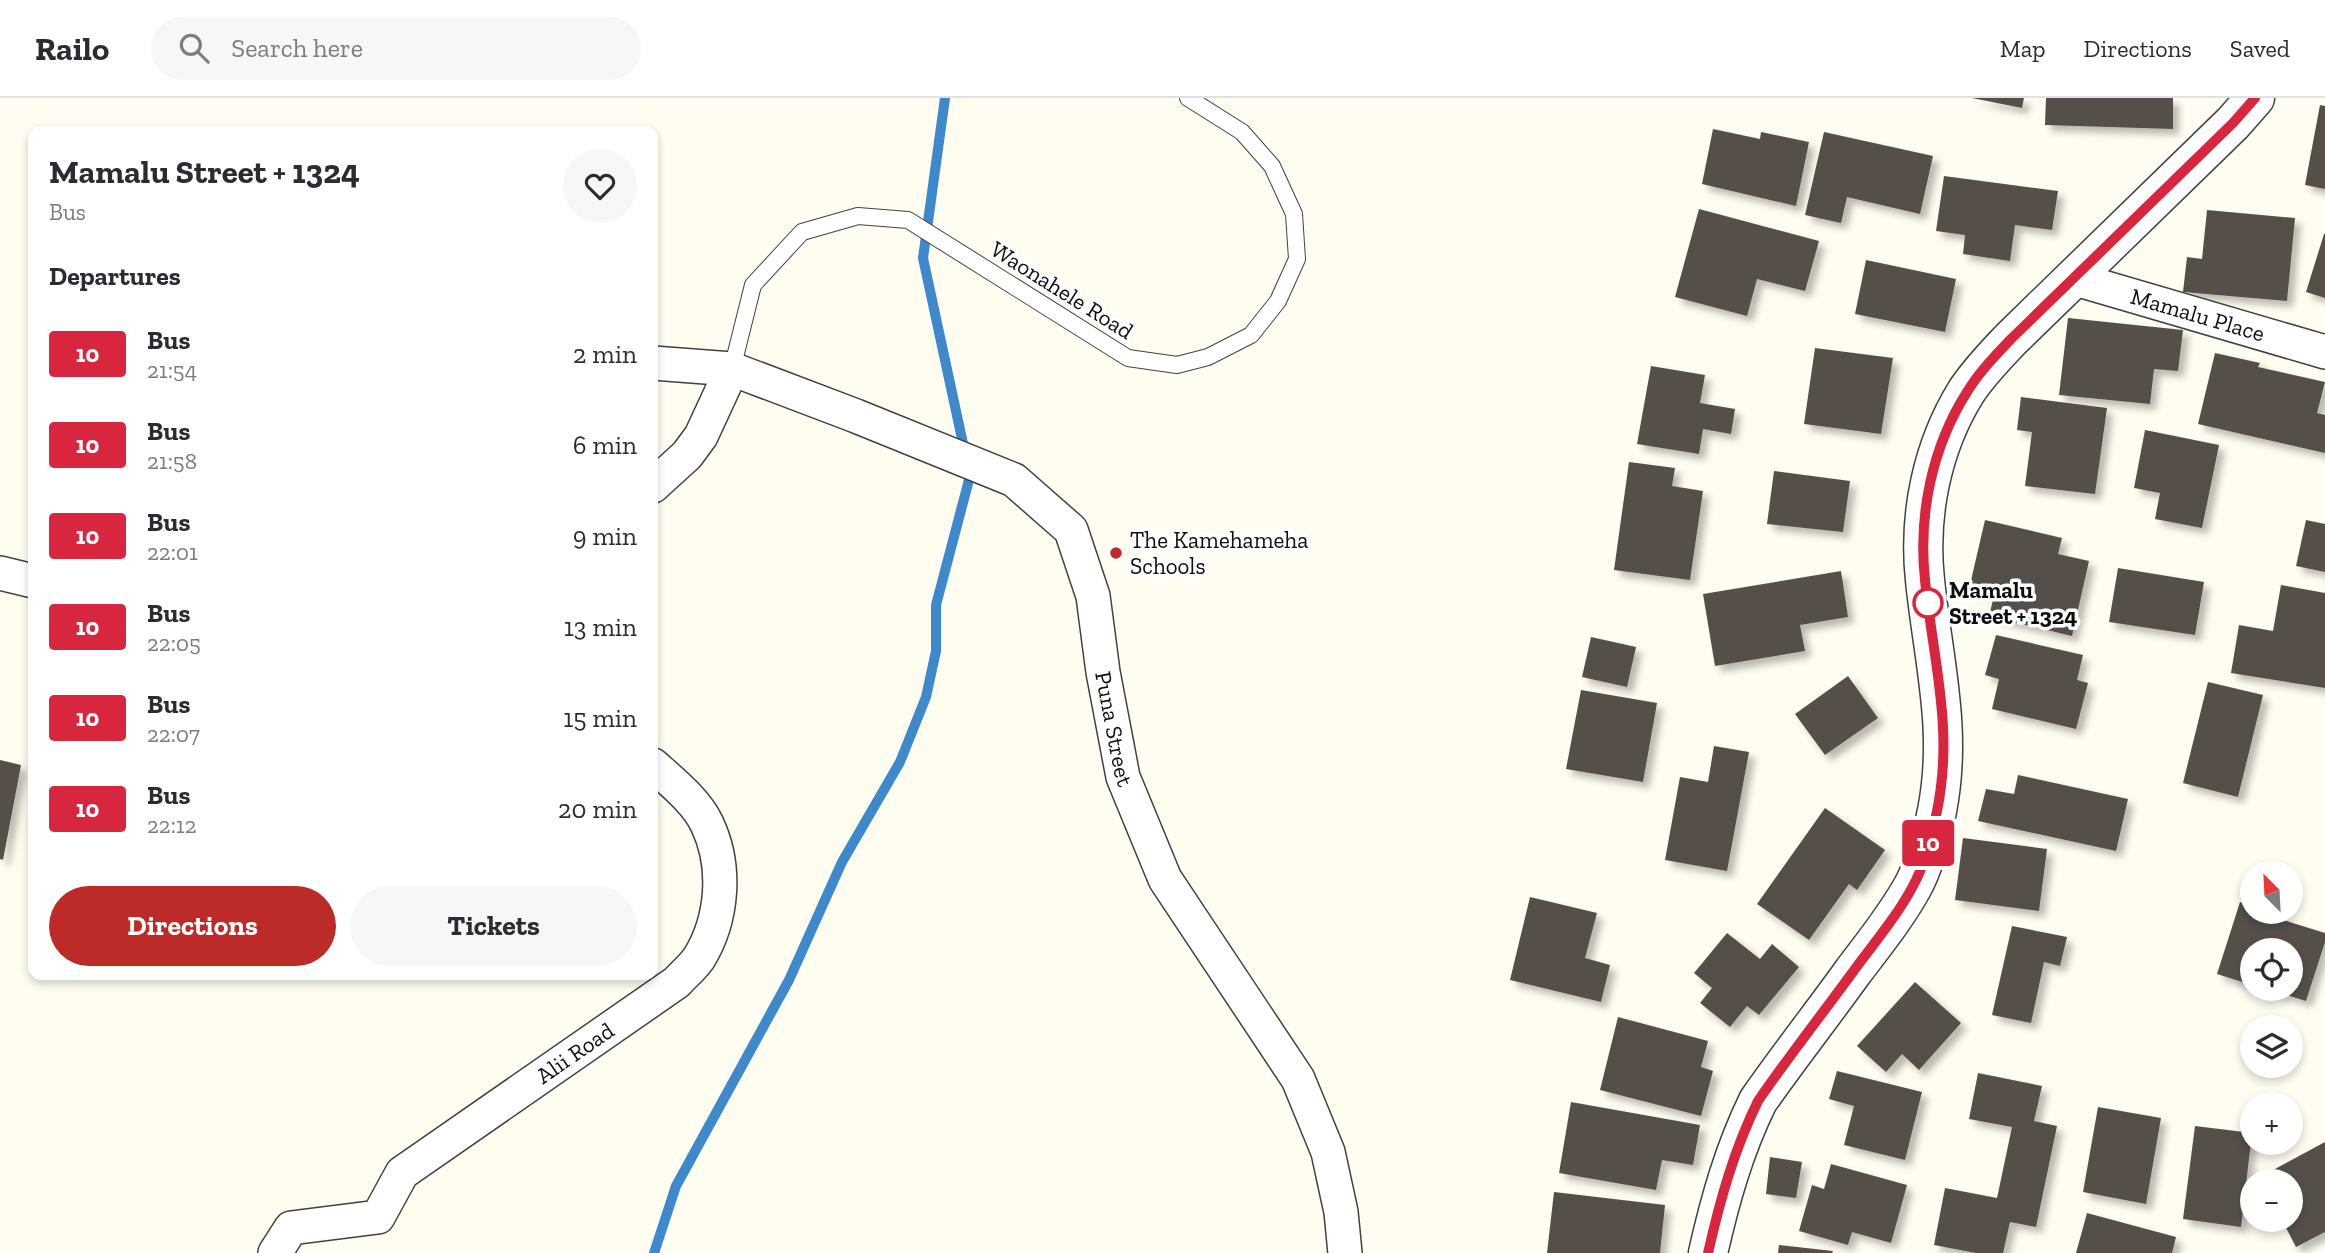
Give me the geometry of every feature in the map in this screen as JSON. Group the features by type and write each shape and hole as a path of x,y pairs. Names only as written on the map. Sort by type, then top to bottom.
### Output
{"street":[{"path":"1708,1253 1730,1166 1758,1101 1889,925 1914,885 1937,811 1944,737 1943,709 1922,550 1924,510 1941,446 1967,391 1987,365 2072,278 2233,123 2255,98"},
{"name":"Mamalu Place","path":"2072,278 2325,352"},
{"name":"Puna Street","path":"658,363 732,369 1014,480 1071,530 1093,596 1103,672 1123,777 1165,879 1298,1079 1328,1152 1341,1212 1345,1253"},
{"path":"658,481 687,455 701,436 732,369"},
{"path":"0,573 28,581"},
{"name":"Alii Road","path":"275,1253 291,1228 378,1217 402,1173 677,982 697,961 711,936 718,906 716,850 706,822 687,797 658,770"}],"lane":[{"name":"Waonahele Road","path":"732,369 753,285 802,232 858,216 908,220 1128,358 1177,366 1208,357 1251,335 1278,300 1297,259 1294,214 1272,166 1242,132 1188,98"}],"building":[{"path":"1972,98 2024,98 2022,108"},
{"path":"2046,98 2173,98 2173,129 2045,125"},
{"path":"2320,105 2325,106 2325,189 2305,185"},
{"path":"1713,129 1760,139 1761,132 1809,142 1796,206 1702,184"},
{"path":"1824,132 1933,156 1920,214 1847,197 1841,223 1805,215"},
{"path":"1944,176 2058,191 2052,230 2015,225 2010,261 1963,254 1965,235 1936,231"},
{"path":"1699,209 1819,241 1805,291 1757,279 1747,316 1675,297"},
{"path":"2207,210 2295,218 2287,301 2183,292 2187,257 2202,259"},
{"path":"2325,234 2325,298 2306,292"},
{"path":"1866,260 1956,279 1945,332 1855,314"},
{"path":"2068,318 2183,330 2178,371 2154,369 2150,404 2059,395"},
{"path":"1815,348 1893,358 1881,434 1804,424"},
{"path":"2215,353 2260,363 2258,367 2325,382 2317,413 2325,415 2325,453 2198,424"},
{"path":"1651,366 1705,375 1700,403 1735,409 1731,434 1703,429 1699,454 1637,444"},
{"path":"2021,397 2107,408 2095,494 2025,486 2032,432 2017,430"},
{"path":"2145,430 2219,445 2202,528 2155,519 2160,493 2134,488"},
{"path":"1629,462 1675,468 1672,486 1703,491 1690,580 1614,570"},
{"path":"1774,471 1850,481 1843,532 1767,524"},
{"path":"1985,520 2062,538 2058,554 2089,561 2072,636 1989,616 1994,596 1969,589"},
{"path":"2306,520 2325,524 2325,572 2296,566"},
{"path":"2118,568 2204,582 2195,635 2109,622"},
{"path":"1841,571 1848,617 1800,625 1805,651 1715,666 1703,594"},
{"path":"2281,585 2325,593 2325,688 2231,673 2239,625 2273,631"},
{"path":"1996,635 2083,655 2077,680 2088,683 2076,729 1992,709 1999,679 1985,675"},
{"path":"1591,637 1636,647 1627,687 1582,677"},
{"path":"1848,676 1878,718 1825,755 1795,714"},
{"path":"2208,682 2263,695 2238,797 2183,783"},
{"path":"1581,690 1657,703 1643,782 1566,769"},
{"path":"1714,746 1749,752 1727,871 1665,860 1680,777 1708,782"},
{"path":"0,760 21,765 3,860 0,859"},
{"path":"2018,775 2128,799 2116,851 1978,821 1986,789 2014,794"},
{"path":"1825,808 1885,850 1857,890 1849,884 1809,940 1757,904"},
{"path":"1963,838 2047,849 2039,911 1955,900"},
{"path":"1530,897 1597,913 1585,958 1610,965 1601,1002 1510,980"},
{"path":"2240,902 2240,924 2296,924 2325,933 2325,942 2306,1001 2303,1000 2303,938 2240,938 2240,981 2217,974"},
{"path":"2012,926 2067,937 2060,966 2044,962 2031,1023 1992,1015"},
{"path":"1727,933 1760,959 1772,944 1799,967 1759,1015 1747,1006 1730,1027 1700,1003 1712,988 1694,973"},
{"path":"1915,982 1961,1023 1919,1070 1902,1054 1886,1072 1857,1046"},
{"path":"1618,1017 1708,1041 1701,1067 1713,1071 1701,1116 1600,1090"},
{"path":"1837,1071 1922,1092 1905,1160 1844,1145 1854,1106 1829,1099"},
{"path":"1978,1073 2042,1086 2034,1121 2057,1126 2036,1227 2010,1222 2003,1253 1976,1253 1934,1245 1945,1188 1997,1198 2012,1127 1969,1119"},
{"path":"1571,1102 1700,1125 1693,1165 1662,1160 1656,1190 1559,1173"},
{"path":"2098,1107 2161,1118 2146,1204 2083,1192"},
{"path":"2195,1126 2240,1132 2240,1155 2249,1155 2248,1169 2240,1169 2240,1227 2183,1219"},
{"path":"2325,1142 2325,1232 2296,1247 2288,1232 2303,1232 2303,1169 2275,1169"},
{"path":"1770,1157 1802,1162 1796,1198 1766,1194"},
{"path":"1831,1164 1907,1185 1891,1243 1852,1232 1848,1245 1799,1231 1812,1185 1824,1189"},
{"path":"1554,1192 1665,1205 1660,1253 1547,1253"},
{"path":"2087,1213 2176,1237 2172,1253 2076,1253"},
{"path":"1779,1245 1833,1251 1778,1253"}],"waterway":[{"path":"654,1253 676,1186 789,980 842,862 900,762 926,697 936,651 936,605 970,476 923,258 945,98"}],"bus line":[{"name":"10","path":"1708,1253 1730,1166 1758,1101 1889,925 1914,885 1926,852 1937,811 1943,770 1944,737 1943,709 1922,550 1924,510 1932,475 1953,416 1967,391 2011,339 2233,123 2255,98"}],"place":[{"name":"The Kamehameha Schools","path":"1116,553"},
{"name":"Mamalu Street + 1324","path":"1928,603"}]}
